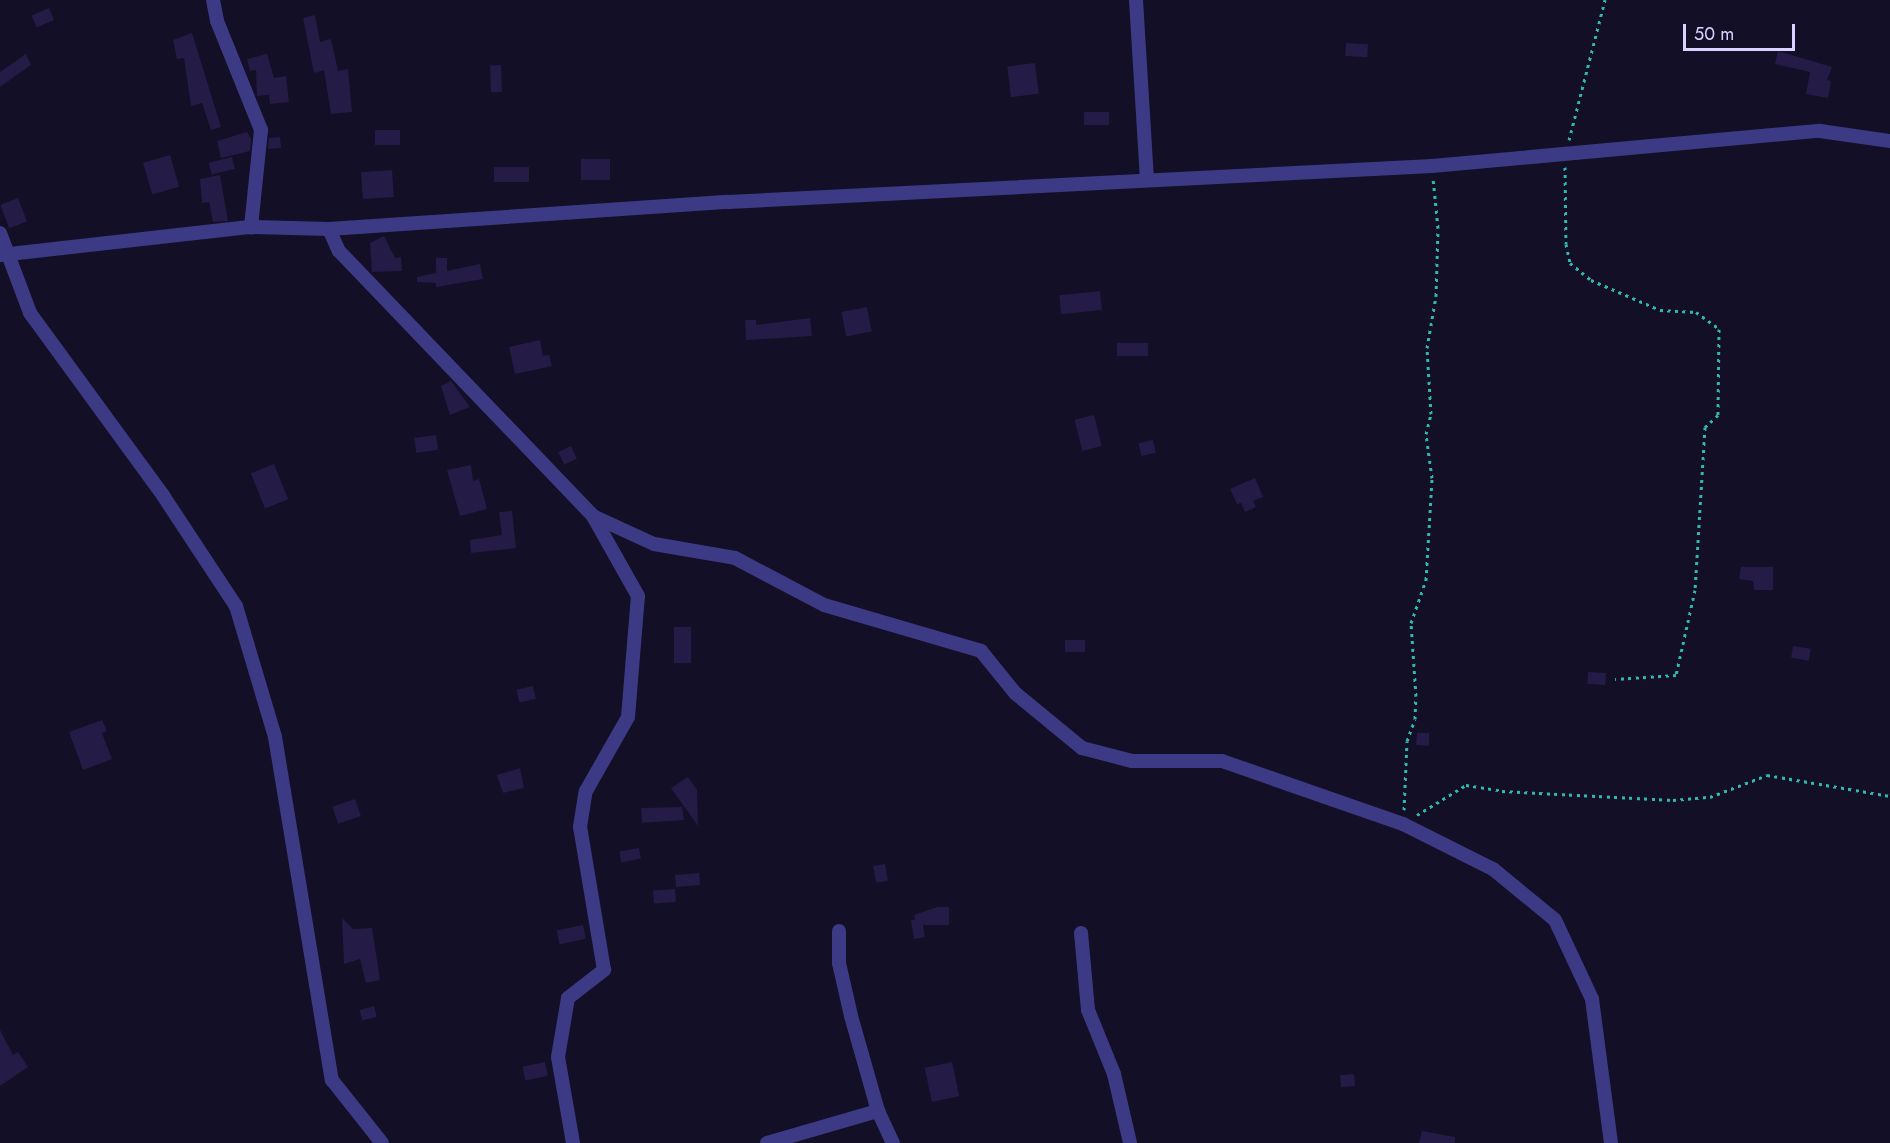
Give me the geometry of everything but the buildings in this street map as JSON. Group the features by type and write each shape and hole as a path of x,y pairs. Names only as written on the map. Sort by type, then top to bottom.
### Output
{"street":[{"path":"213,0 217,21 261,130 251,227"},
{"path":"1136,0 1147,179"},
{"path":"4,255 251,227 329,229 1147,179 1432,166 1820,131 1890,141"},
{"path":"329,229 339,251 593,516 639,596 628,717 586,791 580,827 604,970 568,998 558,1057 573,1143"},
{"path":"0,233 4,255 30,313 164,497 236,606 275,736 332,1080 382,1143"},
{"path":"593,516 654,544 735,558 824,605 981,651 1015,693 1082,748 1132,761 1222,761 1403,824 1493,869 1555,920 1592,999 1611,1143"},
{"path":"839,931 839,963 851,1016 878,1111 893,1143"},
{"path":"1081,933 1088,1010 1114,1074 1130,1143"},
{"path":"767,1143 878,1111"}],"path":[{"path":"1605,0 1564,155 1566,244 1570,263 1591,280 1660,310 1696,312 1719,329 1718,416 1705,427 1695,590 1680,640 1676,675 1615,679"},
{"path":"1403,824 1407,741 1415,719 1416,696 1411,623 1426,580 1432,478 1426,434 1431,414 1427,348 1436,296 1438,228 1432,166"},
{"path":"1403,824 1466,785 1502,791 1673,800 1710,797 1767,775 1890,796"}]}
